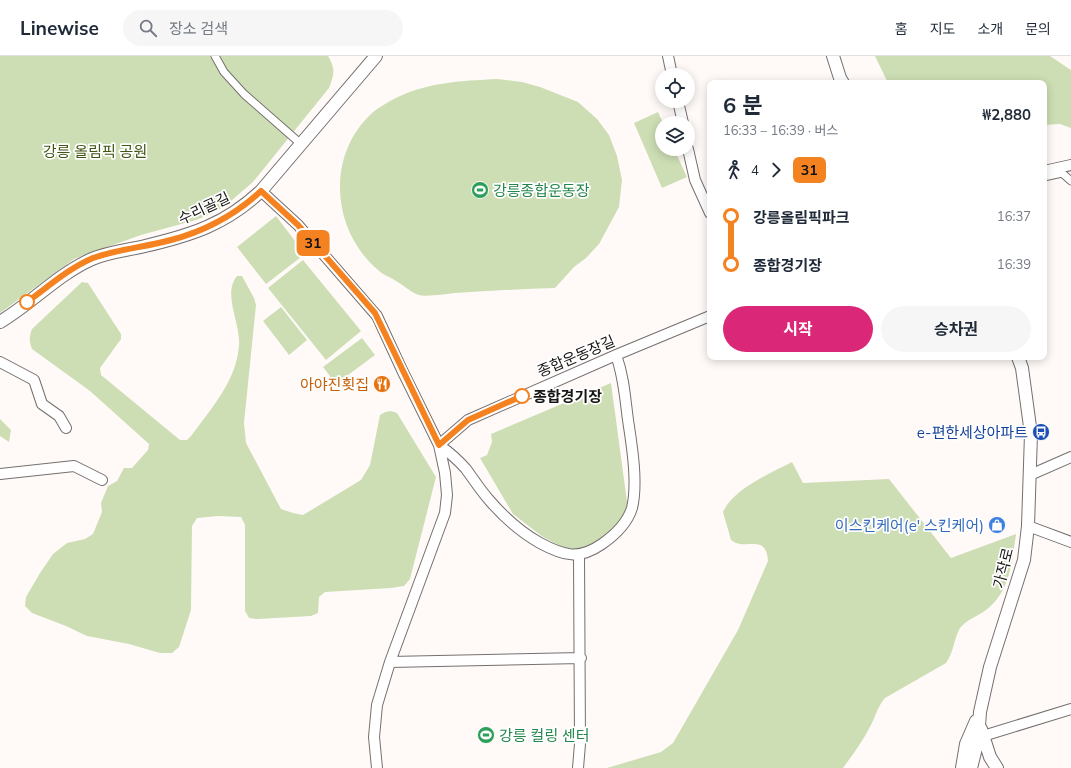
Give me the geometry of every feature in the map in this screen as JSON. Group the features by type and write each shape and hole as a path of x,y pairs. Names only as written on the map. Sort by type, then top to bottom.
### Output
{"street":[{"path":"215,56 224,72 244,94 301,144"},
{"name":"수리골길","path":"0,322 77,266 94,258 195,233 234,214 261,191 376,56"},
{"path":"668,56 671,68"},
{"path":"833,56 841,80"},
{"path":"690,156 695,180 707,206"},
{"path":"1047,170 1071,165"},
{"path":"1047,176 1062,173 1071,181"},
{"path":"261,191 298,225 375,313 439,445 445,473 447,495 445,513 390,662 377,705 374,737 376,768"},
{"name":"종합운동장길","path":"439,445 468,420 616,355 707,317"},
{"path":"439,445 465,468 489,501 525,533 540,543 569,555 588,553 620,530 632,507 634,460 622,372 616,355"},
{"name":"가작로","path":"971,768 978,740 980,717 990,668 1024,560 1028,526 1031,434 1022,368 1019,360"},
{"path":"0,362 34,380 42,404 59,416 66,428"},
{"path":"1030,475 1071,457"},
{"path":"0,474 74,466 102,480"},
{"path":"1028,526 1071,542"},
{"path":"578,768 580,744 581,658 579,555"},
{"path":"390,662 581,658"},
{"path":"983,736 1071,709"},
{"path":"980,717 983,736 990,757 997,768"},
{"name":"가작로","path":"960,768 966,744 980,717"}],"green space":[{"name":"강릉 올림픽 공원","path":"0,56 328,56 333,72 329,88 253,182 225,206 196,220 141,235 74,259 0,313"},
{"path":"875,56 1050,56 1071,70 1071,128 1060,124 1047,125 1047,80 887,80"},
{"name":"강릉종합운동장","path":"498,79 522,82 540,87 578,102 597,119 609,135 617,156 622,180 619,207 599,244 586,258 574,267 555,288 518,289 422,296 411,291 378,270 362,253 350,233 343,212 340,189 342,167 349,145 360,126 377,109 403,95 429,86"},
{"path":"658,112 660,116 655,116 655,156 677,156 687,177 662,188 634,123"},
{"path":"276,216 305,254 266,284 237,247"},
{"path":"303,260 361,331 326,360 268,288"},
{"path":"237,276 242,276 254,298 256,305 244,423 246,443 281,509 303,515 361,480 370,465 380,415 388,411 397,413 436,477 410,579 404,586 391,588 325,592 319,597 318,613 311,616 257,619 249,618 245,611 245,525 241,517 218,516 197,518 192,526 191,610 179,647 172,653 160,653 129,644 87,636 32,613 25,606 26,597 53,554 67,543 85,539 93,534 102,512 101,503 108,486 117,481 124,468 132,468 148,450 149,444 90,391 32,349 30,344 30,334 32,329 82,282 88,283 121,334 121,339 100,368 101,375 180,440 187,440 222,394 237,358 239,337 231,291"},
{"path":"281,307 307,340 289,355 263,321"},
{"path":"362,338 375,355 336,384 323,367"},
{"path":"611,383 628,509 616,527 600,542 584,548 568,550 543,537 513,514 480,458 487,455 492,442 491,434"},
{"path":"0,419 11,430 9,442 0,436"},
{"path":"792,462 803,483 889,479 951,558 1016,534 1011,566 1005,585 1000,594 994,603 986,610 969,620 960,628 949,659 946,663 885,698 879,707 866,735 843,768 607,768 661,752 673,743 738,630 768,561 763,547 754,544 737,543 731,540 723,512 735,496 753,482"}],"bus line":[{"name":"31","path":"27,302 77,266 94,258 195,233 234,214 261,191 298,225 375,313 439,445 468,420 522,396"}],"place":[{"name":"강릉종합운동장","path":"480,190"},
{"name":"아야진횟집","path":"382,384"},
{"name":"종합경기장","path":"522,396"},
{"name":"e-편한세상아파트","path":"1041,432"},
{"name":"이스킨케어(e' 스킨케어)","path":"997,525"},
{"name":"강릉 컬링 센터","path":"486,735"}]}
